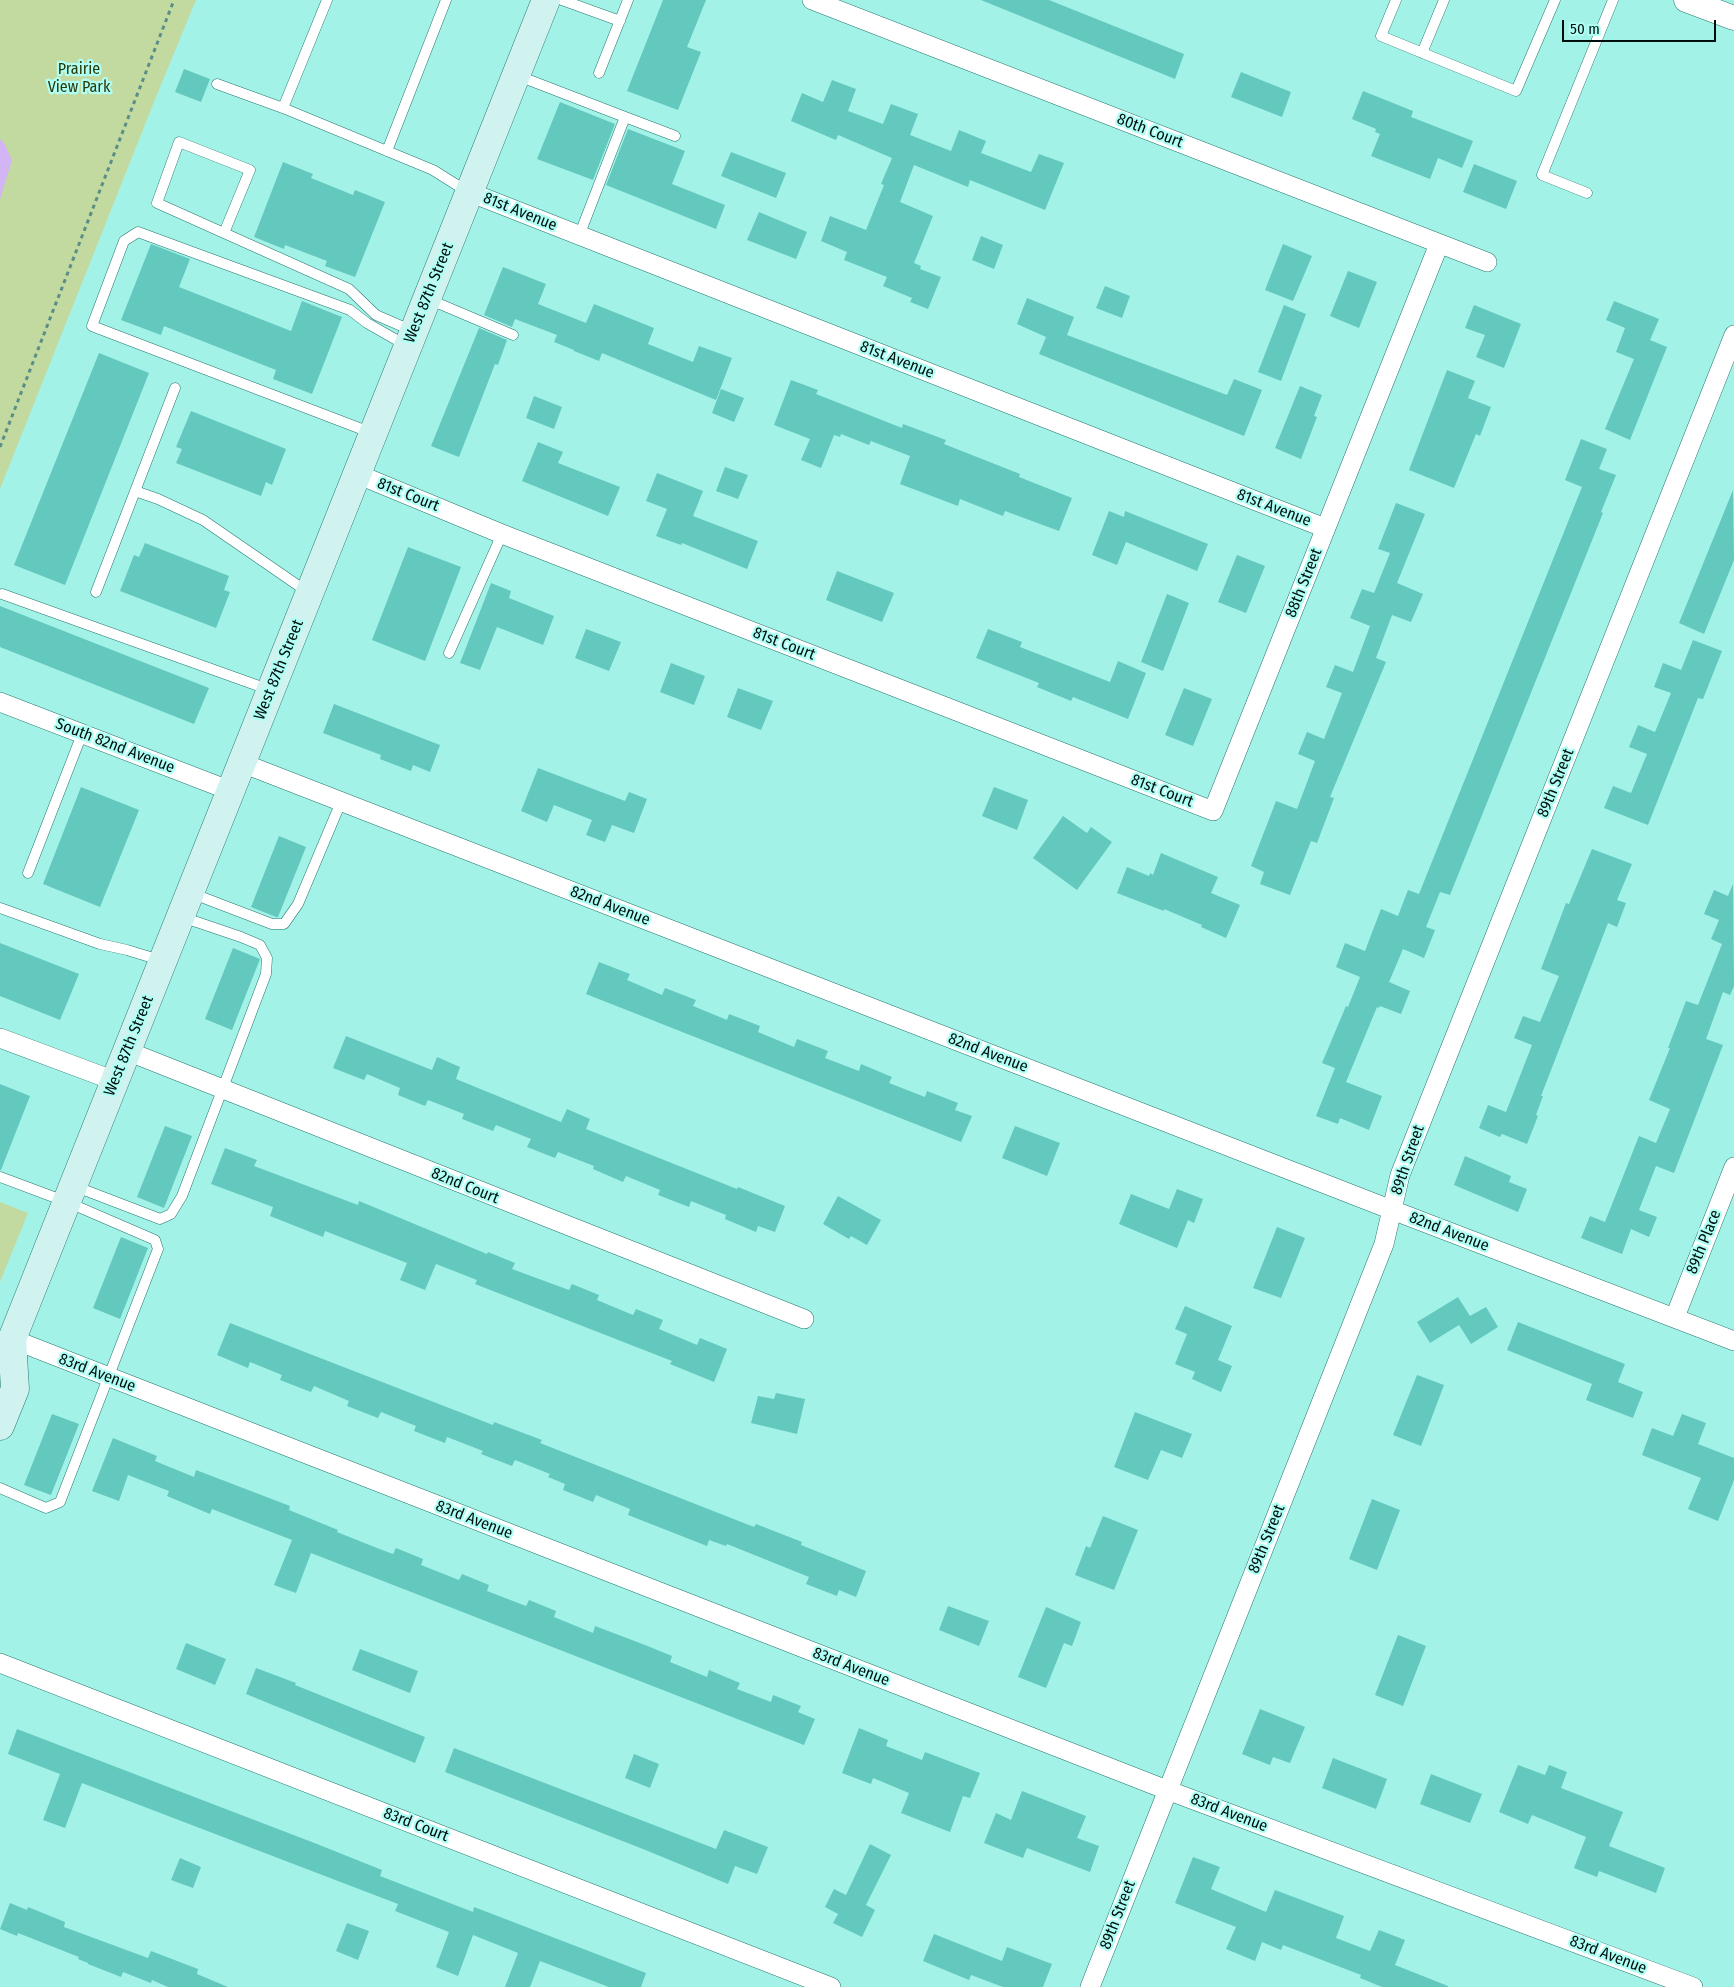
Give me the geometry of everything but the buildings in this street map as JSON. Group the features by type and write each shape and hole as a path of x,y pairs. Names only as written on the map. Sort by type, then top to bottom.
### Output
{"main road":[{"name":"West 87th Street","path":"0,1426 15,1389 6,1346 115,1081 546,0"}],"street":[{"name":"80th Court","path":"812,0 1487,262"},
{"path":"1686,0 1732,13"},
{"name":"81st Avenue","path":"469,192 1325,528"},
{"name":"88th Street","path":"1213,812 1439,244"},
{"name":"89th Street","path":"1090,1987 1384,1244 1400,1175 1734,335"},
{"name":"81st Court","path":"357,474 502,534 1213,812"},
{"name":"South 82nd Avenue","path":"0,702 231,791"},
{"name":"82nd Avenue","path":"242,763 1734,1341"},
{"path":"0,1038 115,1081"},
{"name":"82nd Court","path":"127,1051 804,1319"},
{"name":"89th Place","path":"1675,1317 1734,1167"},
{"name":"83rd Avenue","path":"6,1346 108,1378 1167,1790 1693,1987"},
{"name":"83rd Court","path":"0,1663 831,1987"}],"lane":[{"path":"283,108 327,0"},
{"path":"387,151 446,0"},
{"path":"562,0 620,21"},
{"path":"599,73 628,0"},
{"path":"1396,0 1381,36 1516,92 1555,0"},
{"path":"1422,53 1444,0"},
{"path":"1587,193 1542,175 1613,0"},
{"path":"516,75 674,136"},
{"path":"217,84 283,108 434,170 469,192"},
{"path":"580,236 625,117"},
{"path":"224,233 250,170 179,142 157,203 349,290 376,314 411,339"},
{"path":"373,433 92,326 124,241 138,232 350,310 367,323 411,339"},
{"path":"427,299 513,335"},
{"path":"96,592 175,388"},
{"path":"135,491 158,499 203,520 309,593"},
{"path":"449,653 502,534"},
{"path":"2,594 271,690"},
{"path":"28,873 82,734"},
{"path":"185,905 272,924 284,924 298,904 341,802"},
{"path":"0,1177 70,1193 160,1218 171,1214 182,1196 266,974 267,958 260,945 241,937 185,905"},
{"path":"0,908 100,944 163,961"},
{"path":"0,1488 46,1508 60,1502 158,1249 155,1240 70,1193"}],"path":[{"path":"0,447 174,0"}],"green space":[{"name":"Prairie View Park","path":"0,0 196,0 0,489"},
{"path":"0,1202 28,1213 0,1282"}],"shaded area":[{"path":"0,139 12,160 0,199"}]}
